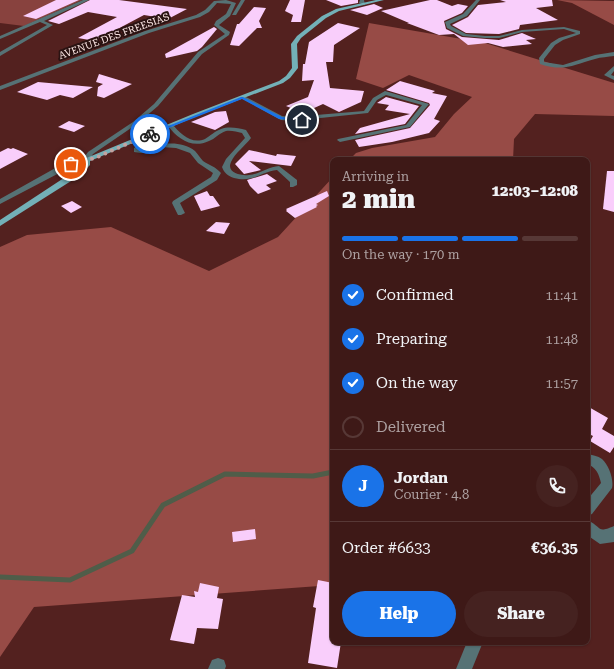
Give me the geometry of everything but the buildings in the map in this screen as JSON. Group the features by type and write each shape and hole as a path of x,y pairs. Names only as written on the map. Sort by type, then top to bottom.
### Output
{"main road":[{"path":"0,224 76,174 85,167 87,163 86,160 170,125 281,82 292,72 296,63 294,44 299,36 330,14 362,2 382,0"}],"street":[{"path":"0,38 87,0"},
{"name":"AVENUE DES FREESIAS","path":"0,88 147,32 198,16 207,11 216,2 226,0 234,3 228,15"},
{"path":"0,202 62,168 86,160 94,150 135,123 156,105 200,53 227,35 226,31 216,25 228,15 235,14 243,0"},
{"path":"478,0 465,15 447,23 449,27 465,35 485,37 504,36 517,32 564,28 578,32 578,34 561,39 553,44 541,59 542,63 551,67 567,67 595,58 614,54"},
{"path":"0,54 51,25 41,21"},
{"path":"614,68 607,75 614,78"},
{"path":"242,97 281,118 292,119 366,112 375,99 385,93 426,104"},
{"path":"340,140 408,126 430,99 412,93"},
{"path":"170,125 182,138 198,143 224,129 244,131 248,138 227,162 226,168 228,172 245,178 252,177 273,168 279,168 294,182 293,185"},
{"path":"162,129 161,134 136,149 136,151 161,145 178,146 192,152 200,162 213,168 217,173 214,178 176,203 181,213"},
{"path":"590,460 602,466 608,484 590,506"},
{"path":"590,529 600,537 611,537 614,533"},
{"path":"464,669 474,645"}],"shaded area":[{"path":"0,0 82,0 24,26 0,23"},
{"path":"557,0 614,1 614,25 572,3"},
{"path":"369,23 485,43 614,83 614,116 535,114 514,139 513,157 352,157 356,153 372,148 435,137 454,114 472,97 409,75 383,88 356,79"},
{"path":"330,180 330,585 34,607 0,657 0,247 27,235 111,227 209,271 278,237"}],"waterway":[{"path":"0,577 70,580 132,551 163,505 225,474 313,476 330,473"}],"way so far":[{"path":"71,164 95,158 150,134"}],"route":[{"path":"150,134 194,115 242,97 281,118 302,120"}]}
